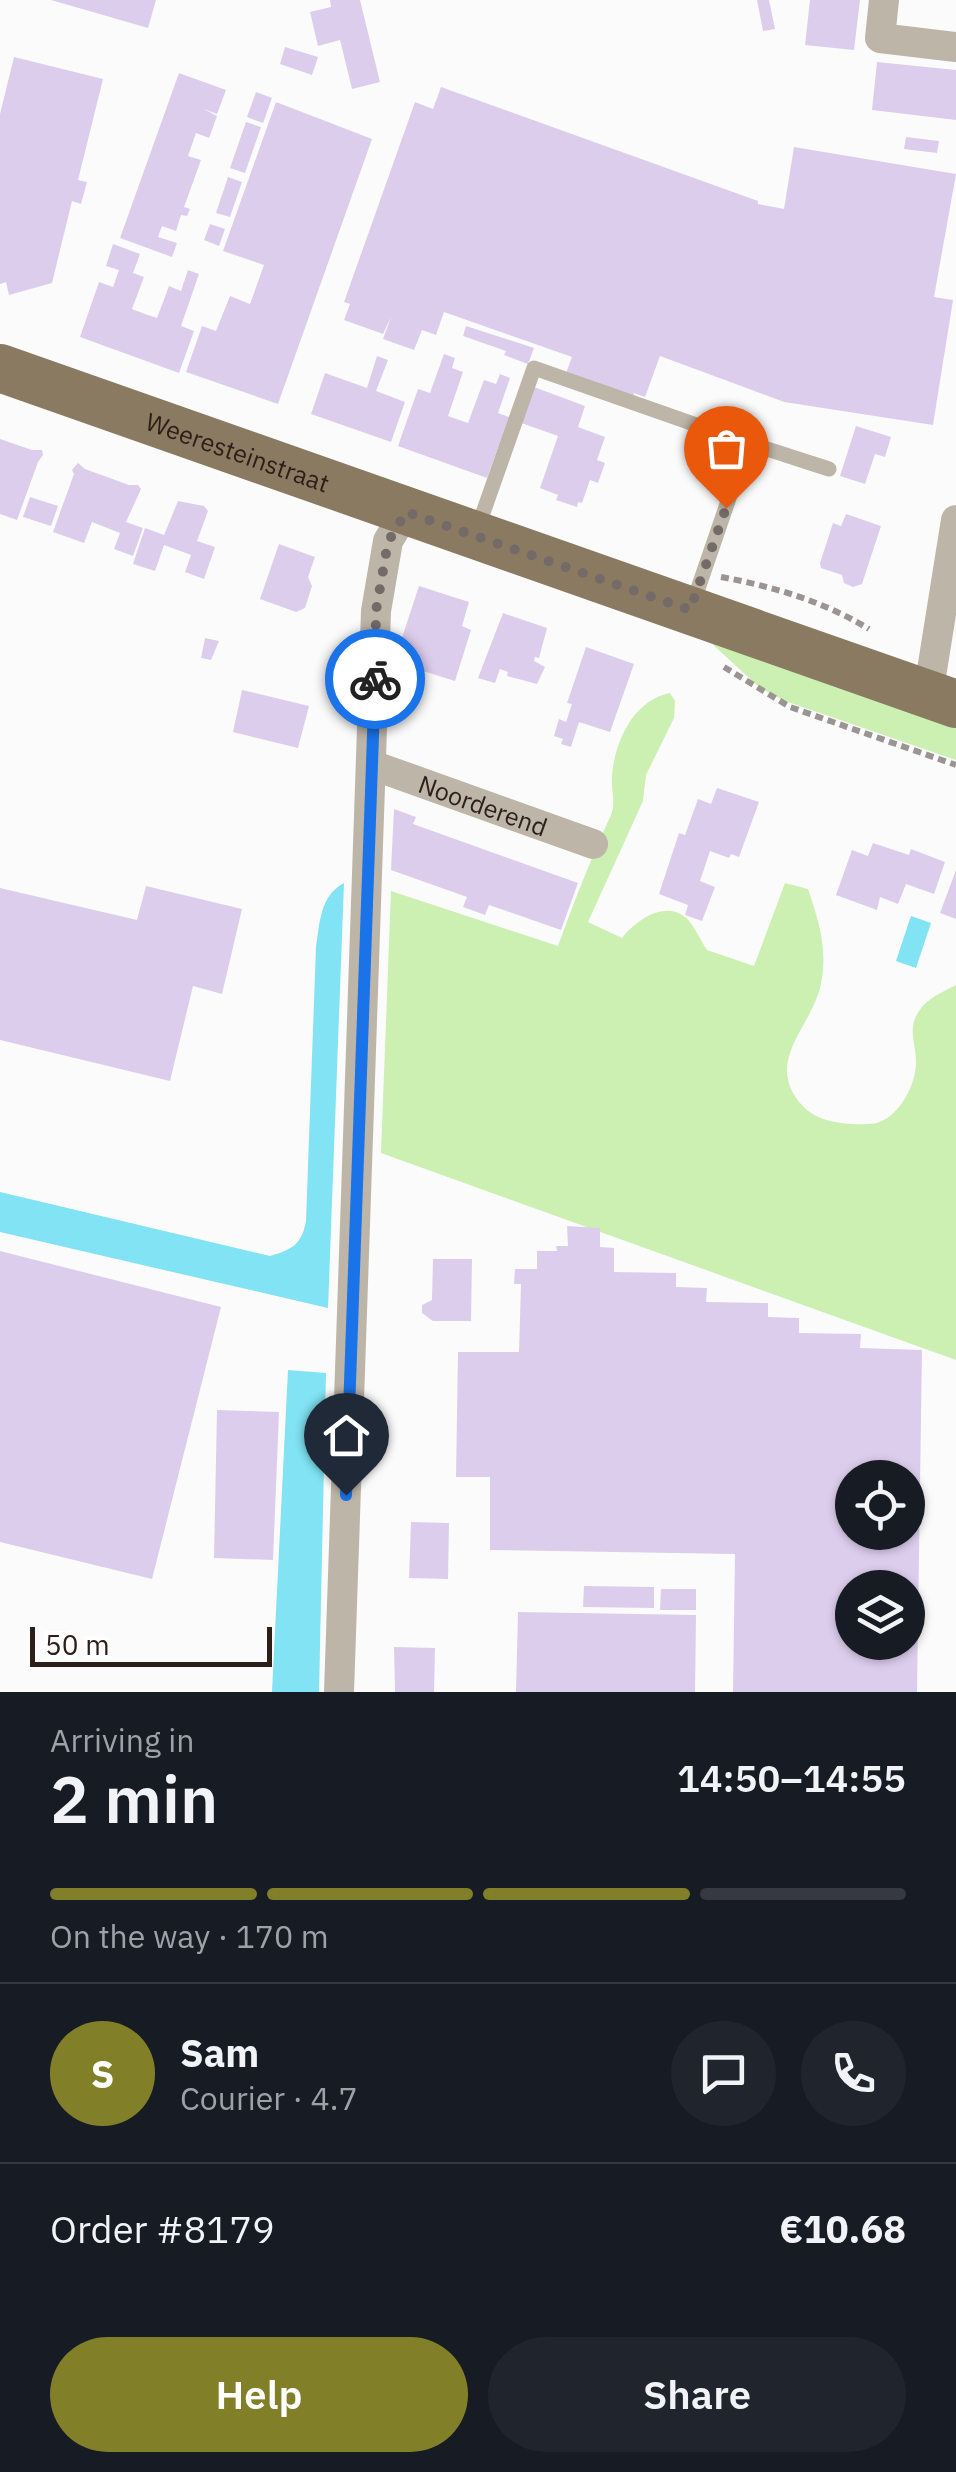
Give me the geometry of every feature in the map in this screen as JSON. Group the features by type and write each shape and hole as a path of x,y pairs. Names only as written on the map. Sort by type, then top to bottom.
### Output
{"main road":[{"name":"Weeresteinstraat","path":"0,368 942,699"}],"street":[{"path":"884,0 880,38 956,46"},
{"path":"339,1692 376,611 388,542 406,512"},
{"path":"942,699 956,520"},
{"name":"Noorderend","path":"372,765 593,844"}],"lane":[{"path":"475,535 534,368 829,469"},
{"path":"690,610 748,442"}],"path":[{"path":"910,748 956,764"}],"green space":[{"path":"710,642 956,728 956,760 785,701 760,688"},
{"path":"670,693 675,701 674,718 646,775 643,801 588,922 622,938 650,915 677,912 691,924 707,950 754,966 785,883 808,889 822,944 822,978 789,1056 787,1071 790,1087 807,1110 842,1123 879,1122 896,1111 915,1072 915,1017 926,1002 956,985 956,1360 381,1153 391,891 558,946 612,811 614,764 621,737 646,704"}],"water":[{"path":"344,883 328,1308 0,1232 0,1192 270,1256 295,1245 306,1221 316,947 326,902"},
{"path":"911,916 931,923 916,968 896,961"},
{"path":"288,1370 326,1373 319,1692 272,1692"}],"building":[{"path":"51,0 156,0 148,28"},
{"path":"330,0 360,0 380,82 352,89 340,40 318,46 310,12 331,7"},
{"path":"757,0 769,0 775,29 763,31"},
{"path":"810,0 860,0 854,50 805,45"},
{"path":"285,47 318,57 312,75 280,64"},
{"path":"14,57 103,79 78,180 87,182 81,204 72,201 52,283 9,295 6,282 0,284 0,114"},
{"path":"877,62 956,70 956,120 872,110"},
{"path":"179,73 226,90 217,114 204,109 217,116 209,138 196,133 188,156 201,160 184,207 190,209 187,216 181,215 176,231 162,226 158,237 177,243 172,257 120,238"},
{"path":"441,87 758,204 784,209 794,147 956,174 934,297 953,300 933,425 784,402 660,356 645,397 634,393 633,397 566,373 572,357 444,312 436,335 422,330 414,350 383,339 391,317 383,334 344,320 350,304 344,302 415,102 433,109"},
{"path":"256,92 272,98 263,123 247,117"},
{"path":"276,102 372,139 278,404 186,372 202,326 216,331 230,296 250,304 264,265 223,251"},
{"path":"246,122 261,127 245,173 230,168"},
{"path":"906,137 939,141 937,153 904,149"},
{"path":"228,177 242,182 230,217 216,213"},
{"path":"210,224 225,229 219,246 204,240"},
{"path":"113,244 140,254 133,273 144,277 132,309 145,314 157,318 169,286 181,291 188,270 199,274 181,326 194,331 179,373 80,337 99,282 113,287 119,270 106,266"},
{"path":"466,326 534,348 528,364 504,355 506,351 463,336"},
{"path":"444,354 455,358 452,368 463,372 448,416 468,423 484,380 496,384 500,374 510,378 498,413 509,417 487,478 398,446 418,389 430,393"},
{"path":"377,356 388,360 376,391 405,402 391,442 311,414 325,373 367,388"},
{"path":"534,387 585,406 578,427 605,437 597,460 605,463 598,483 590,480 577,507 556,500 558,495 540,488 558,436 521,423"},
{"path":"856,426 891,437 885,457 875,454 865,484 840,476"},
{"path":"0,439 42,450 17,520 0,514"},
{"path":"78,463 141,489 126,522 143,528 133,556 114,549 120,533 92,522 84,543 53,532 74,474 72,470"},
{"path":"30,497 58,506 51,526 23,517"},
{"path":"178,501 204,506 208,511 197,541 215,547 204,579 185,572 191,555 164,545 155,571 133,564 145,528 164,535"},
{"path":"846,514 881,526 862,584 853,587 844,583 842,575 821,568 820,563 833,523 841,526"},
{"path":"279,544 315,557 308,577 312,586 305,608 296,612 260,599"},
{"path":"419,586 469,602 462,626 471,630 455,681 394,662"},
{"path":"503,613 547,628 539,658 534,661 545,667 537,684 507,676 508,672 500,669 495,683 478,678"},
{"path":"205,638 219,641 211,660 201,658"},
{"path":"586,647 634,664 610,732 579,722 571,747 554,736 559,719 566,722 572,704 567,703"},
{"path":"242,690 309,706 298,748 233,732"},
{"path":"717,788 759,802 739,857 731,854 729,858 710,851 700,881 715,887 702,921 685,915 688,905 659,894 679,833 685,835 698,799 711,804"},
{"path":"394,809 416,817 413,824 578,883 561,930 489,905 485,915 463,907 467,897 391,870"},
{"path":"873,843 909,855 911,849 945,862 934,894 906,884 898,904 880,897 877,910 836,895 852,850 868,856"},
{"path":"956,870 956,919 940,913"},
{"path":"146,886 242,909 222,994 193,986 170,1081 0,1040 0,888 137,920"},
{"path":"567,1226 600,1228 600,1247 614,1248 614,1272 676,1273 676,1287 707,1288 706,1302 768,1303 768,1317 799,1318 799,1333 861,1334 860,1348 922,1350 920,1460 835,1460 835,1550 919,1550 919,1570 835,1570 835,1660 917,1660 917,1692 733,1692 735,1554 490,1550 490,1477 456,1477 458,1352 519,1352 521,1284 514,1284 515,1269 537,1269 537,1251 557,1251 556,1246 568,1246"},
{"path":"0,1251 221,1307 152,1579 0,1542"},
{"path":"433,1259 472,1259 471,1321 433,1321 422,1313 422,1305 432,1300"},
{"path":"217,1410 279,1412 273,1560 214,1558"},
{"path":"411,1522 449,1523 448,1579 409,1578"},
{"path":"584,1586 654,1587 654,1608 583,1607"},
{"path":"661,1589 696,1589 696,1610 660,1610"},
{"path":"518,1612 696,1615 695,1692 516,1692"},
{"path":"394,1647 435,1648 434,1692 395,1692"}],"way so far":[{"path":"375,679 376,611 388,542 406,512 690,610 726,508"}],"route":[{"path":"346,1495 375,679"}]}
